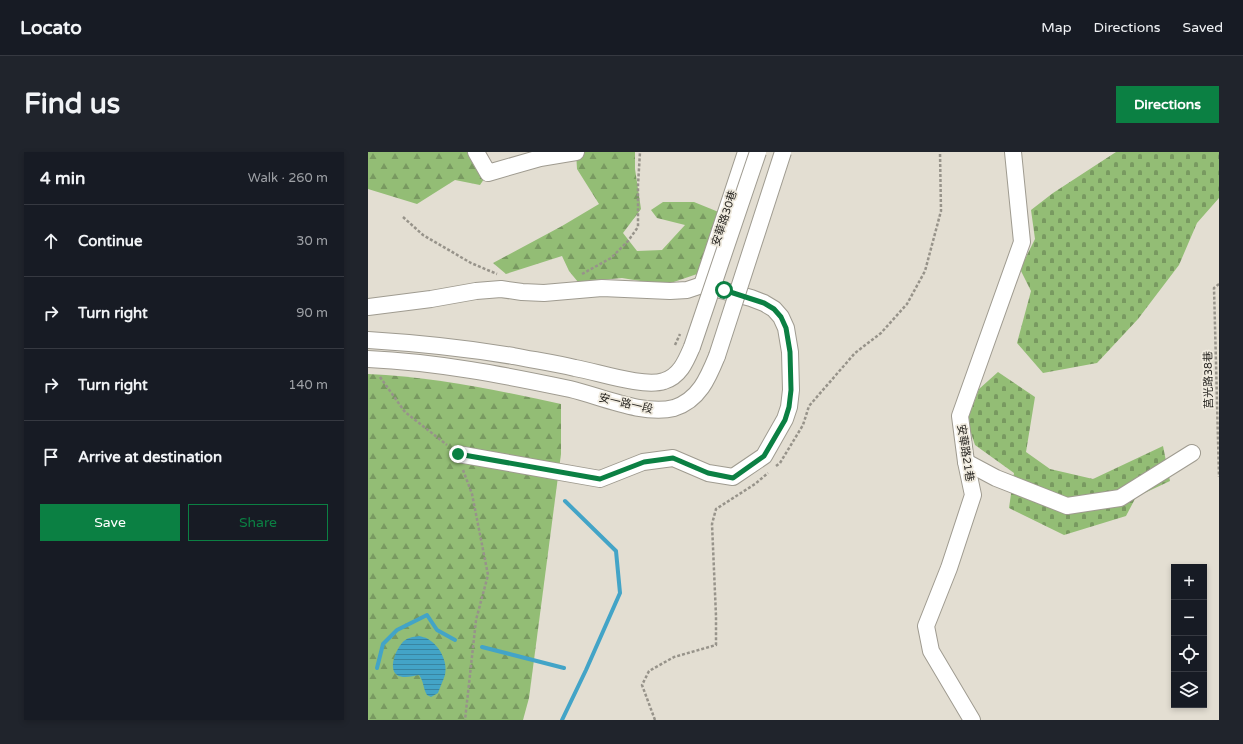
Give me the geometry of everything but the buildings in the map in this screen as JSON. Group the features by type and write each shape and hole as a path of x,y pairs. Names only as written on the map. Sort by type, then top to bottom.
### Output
{"street":[{"path":"476,152 488,173 540,158 576,152"},
{"name":"安華路30巷","path":"702,285 746,152"},
{"name":"安一路一段","path":"368,340 448,346 575,368 640,383 664,381 674,376 687,360 758,152"},
{"name":"安一路一段","path":"368,359 446,367 509,377 571,389 639,408 657,410 674,407 689,400 702,388 711,370 783,152"},
{"name":"安華路21巷","path":"972,720 931,651 926,626 949,568 973,495 966,462 960,416 1022,242 1013,152"},
{"path":"368,307 431,300 476,291 501,289 544,293 602,288 670,291 687,290 702,285 764,303 774,309 781,317 786,328 790,352 791,390 789,407 785,420 764,456 733,478 708,473 673,458 644,462 600,479 458,454"},
{"path":"966,462 996,478 1067,506 1120,498 1192,453"}],"path":[{"path":"577,276 584,274 611,258 628,241 638,227 640,152"},
{"path":"775,467 780,463 803,425 809,406 855,353 880,333 907,304 925,271 941,212 940,152"},
{"path":"403,217 423,235 470,262 503,277"},
{"name":"莒光路38巷","path":"1219,284 1214,288 1219,477"},
{"path":"380,377 405,412 458,454 472,494 488,575 476,620 465,720"},
{"path":"655,720 642,686 649,671 674,657 716,645 712,524 716,509 755,484 770,471"}],"green space":[{"path":"368,152 473,152 486,176 480,185 455,180 417,204 368,189"},
{"path":"576,152 635,152 635,169 641,209 623,233 637,251 662,250 685,225 657,218 651,210 663,202 694,202 721,213 700,273 665,285 622,278 578,282 569,271 562,256 506,274 493,263 562,226 599,204 577,169"},
{"path":"1116,152 1219,152 1219,198 1197,223 1179,265 1138,319 1097,363 1043,373 1017,343 1031,291 1020,269 1035,239 1031,210 1053,193"},
{"path":"998,372 1035,397 1026,452 1050,469 1093,479 1163,446 1170,481 1136,497 1126,516 1064,535 1009,508 1014,473 975,445 967,421 979,389"},
{"path":"368,374 441,381 561,404 561,454 529,698 523,720 368,720"}],"water":[{"path":"419,636 427,638 436,646 442,655 446,670 438,693 431,697 427,695 419,675 402,677 394,672 393,668 395,654 402,643 407,639"}],"waterway":[{"path":"562,720 620,593 616,551 565,501"},
{"path":"377,668 383,644 397,630 427,615 437,630 455,640"},
{"path":"482,647 564,668"}],"route":[{"path":"458,454 600,479 644,462 673,458 708,473 733,478 764,456 785,420 789,407 791,390 790,352 786,328 781,317 774,309 751,298 724,290"}]}
